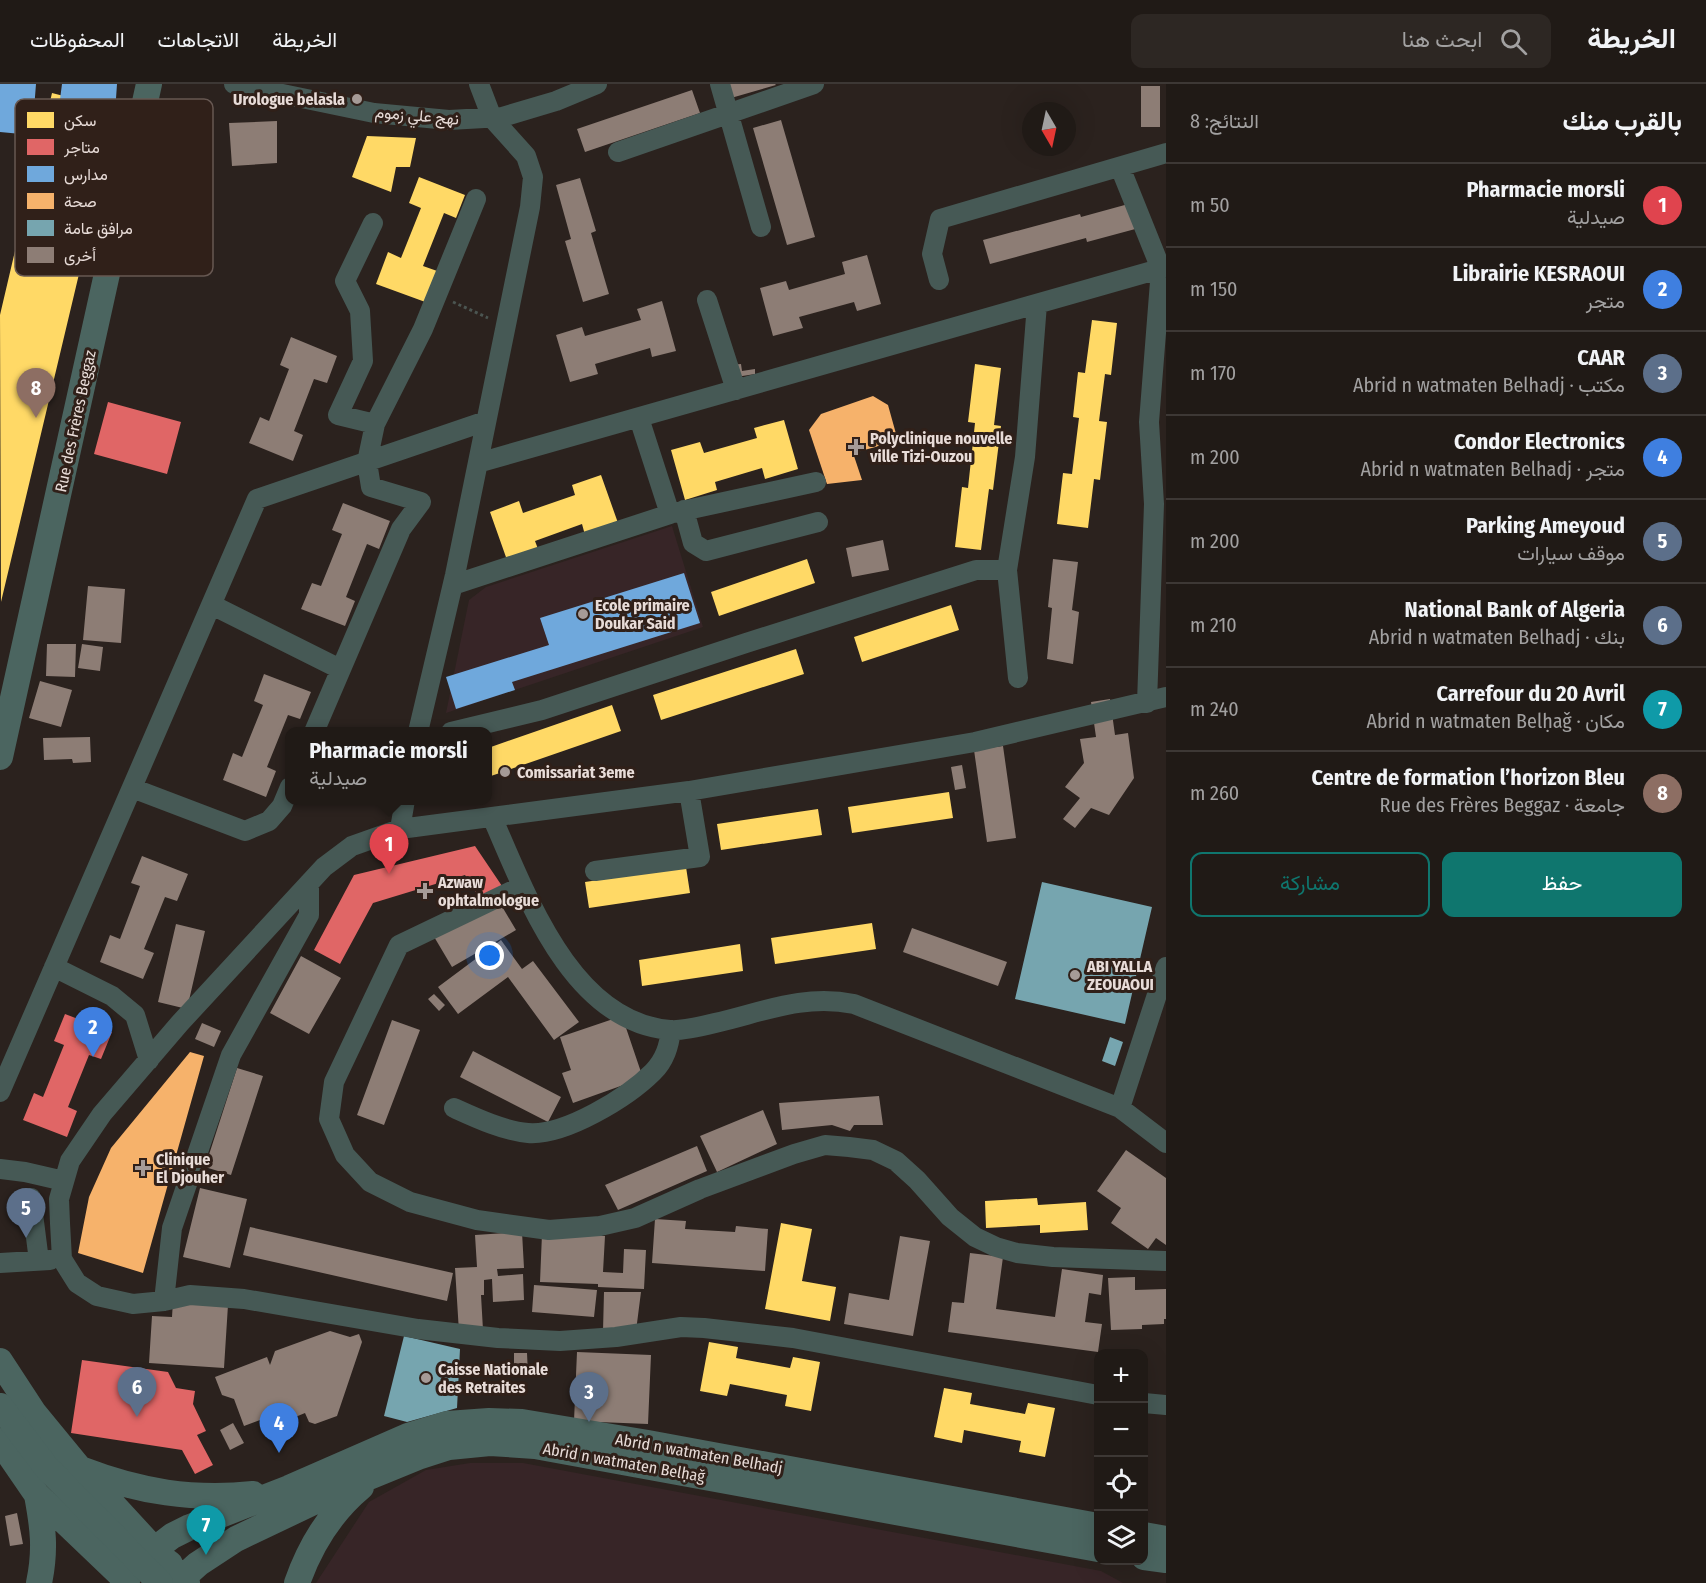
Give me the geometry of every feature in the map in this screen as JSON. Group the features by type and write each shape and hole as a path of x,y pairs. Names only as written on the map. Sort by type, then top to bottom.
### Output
{"main road":[{"name":"Rue des Frères Beggaz","path":"146,99 149,84"},
{"name":"Rue des Frères Beggaz","path":"0,757 106,276"},
{"path":"0,1361 34,1413 80,1469 152,1574"},
{"path":"0,1406 48,1468 152,1574"},
{"name":"Abrid n watmaten Belhadj","path":"152,1574 172,1536 190,1527 289,1488 408,1436 447,1424 489,1420 522,1422 648,1443 1094,1525"},
{"path":"0,1441 37,1494 152,1574"},
{"name":"Abrid n watmaten Belḥaǧ","path":"152,1574 198,1564 236,1539 377,1473 418,1457 449,1447 490,1443 535,1446 1094,1548"},
{"path":"80,1469 108,1480 168,1494 228,1496 289,1488"},
{"path":"297,1583 317,1538 334,1514 354,1492 377,1473"},
{"path":"37,1494 44,1527 43,1561 39,1583"},
{"path":"1148,1536 1166,1539"},
{"path":"1148,1558 1166,1560"}],"street":[{"name":"نهج علي زموم","path":"234,84 374,112 448,120 502,117 556,101 597,84"},
{"path":"419,727 453,585 530,207 533,177 526,156 492,118 479,84"},
{"path":"720,84 761,226"},
{"path":"618,152 814,84"},
{"path":"939,280 932,254 940,219 1166,153"},
{"path":"1094,1394 793,1338 704,1328 681,1328 604,1338 532,1340 418,1329 244,1299 190,1295 164,1301 133,1304 97,1296 77,1283 62,1259 59,1199 70,1161 102,1114 309,883 324,867 352,846 400,829 689,791 975,742 1156,700 1154,504 1149,422 1163,268 1120,167"},
{"path":"316,727 401,529 421,502 371,488 367,462 375,424 423,329 476,199"},
{"path":"373,223 345,281 360,311 363,361 338,416 375,424"},
{"path":"478,464 1163,268"},
{"path":"707,300 736,390"},
{"path":"1018,678 1007,570 1025,457 1037,304"},
{"path":"639,418 677,512 693,543 706,551 818,522"},
{"path":"0,1092 257,499 486,421"},
{"path":"453,585 677,512 816,482"},
{"path":"472,727 542,710 976,570 1007,570"},
{"path":"212,605 340,669"},
{"path":"132,788 245,831 269,821 285,799"},
{"path":"595,871 700,857 689,791"},
{"path":"400,829 404,805"},
{"path":"492,817 534,913 576,978 606,1006 638,1024 671,1030 713,1024 803,1002 837,1001 870,1010 1120,1108 1161,1135"},
{"path":"164,1301 172,1228 231,1055 309,915 309,883"},
{"path":"522,886 399,945 334,1082 329,1119 345,1155 369,1182 410,1202 477,1220 549,1230 600,1226 635,1218 700,1189 794,1154 825,1145 849,1147 873,1150 896,1161 917,1180 950,1217 975,1237 996,1247 1053,1257 1166,1261"},
{"path":"54,967 112,996 135,1015 149,1060"},
{"path":"1120,1108 1166,967"},
{"path":"454,1108 488,1123 529,1133 560,1129 587,1118 622,1097 654,1071 668,1050 671,1030"},
{"path":"0,1169 25,1172 64,1182"},
{"path":"31,1198 39,1261"},
{"path":"0,1263 62,1259"},
{"path":"1148,1403 1166,1405"}],"path":[{"path":"437,295 506,326"}],"shaded area":[{"name":"Ecole primaire Doukar Said","path":"672,526 703,627 446,713 469,600 486,587"},
{"path":"470,1463 523,1463 1101,1571 1123,1583 316,1583 369,1502 426,1470"}],"building: سكن":[{"path":"52,93 75,99 51,99"},
{"path":"367,136 416,138 410,167 396,167 391,192 352,177"},
{"path":"419,177 465,195 456,218 444,213 423,266 440,272 428,303 376,284 388,252 401,258 421,208 409,203"},
{"path":"15,251 15,276 79,276 1,602 0,315"},
{"path":"1092,320 1117,323 1111,375 1105,374 1099,421 1107,422 1100,480 1094,479 1088,528 1057,524 1063,473 1072,474 1079,418 1073,417 1078,372 1085,373"},
{"path":"975,364 1001,368 994,425 1001,426 993,490 989,489 981,550 955,547 962,487 968,488 975,423 968,422"},
{"path":"784,420 798,469 765,479 762,468 715,482 717,490 685,500 671,450 700,442 704,453 757,438 754,428"},
{"path":"601,475 618,523 585,535 582,524 535,541 538,549 507,560 490,512 519,501 523,513 575,495 572,485"},
{"path":"807,559 815,583 719,616 711,592"},
{"path":"951,605 959,630 862,662 854,637"},
{"path":"796,649 804,674 661,720 653,695"},
{"path":"612,705 621,731 492,776 492,747"},
{"path":"949,792 953,818 852,833 848,807"},
{"path":"818,809 822,835 721,850 717,824"},
{"path":"686,867 690,893 589,908 585,882"},
{"path":"872,923 876,949 775,964 771,938"},
{"path":"740,944 743,971 642,986 639,960"},
{"path":"1037,1198 1038,1205 1086,1202 1088,1230 1040,1233 1040,1225 986,1228 985,1201"},
{"path":"781,1223 812,1229 802,1281 836,1287 830,1321 765,1309"},
{"path":"709,1342 738,1347 736,1358 790,1368 793,1357 820,1362 811,1411 785,1406 787,1395 730,1384 727,1396 700,1391"},
{"path":"944,1388 972,1393 970,1404 1025,1414 1028,1403 1055,1408 1045,1457 1019,1452 1021,1441 964,1430 962,1443 934,1437"}],"building: متاجر":[{"path":"108,402 181,422 167,474 94,454"},
{"path":"475,846 502,886 481,900 465,875 373,903 340,964 314,950 354,875"},
{"path":"65,1014 112,1032 101,1059 89,1055 68,1107 77,1111 67,1137 23,1120 34,1093 43,1097 64,1045 54,1041"},
{"path":"82,1360 168,1372 176,1388 195,1391 193,1404 206,1431 197,1435 213,1465 195,1474 182,1450 71,1433"}],"building: مدارس":[{"path":"0,84 36,84 35,99 15,99 15,133 0,132"},
{"path":"62,84 117,84 116,99 60,99"},
{"path":"684,573 700,623 512,682 515,690 456,709 446,677 549,645 540,618"}],"building: صحة":[{"path":"873,396 888,405 898,441 853,453 862,480 827,484 809,430 821,414"},
{"path":"190,1052 204,1056 143,1273 78,1253 89,1197 111,1148"}],"building: مرافق عامة":[{"name":"ABI YALLA ZEOUAOUI","path":"1042,882 1152,907 1125,1024 1015,999"},
{"path":"1110,1037 1123,1042 1115,1066 1102,1061"},
{"name":"Caisse Nationale des Retraites","path":"404,1336 460,1349 457,1408 407,1422 384,1416"}],"building: أخرى":[{"path":"727,84 775,84 776,85 731,98"},
{"path":"1141,86 1160,86 1160,127 1141,127"},
{"path":"692,90 700,113 585,152 577,129"},
{"path":"781,120 815,237 787,245 753,128"},
{"path":"277,121 277,163 232,166 229,123"},
{"path":"580,178 596,231 591,233 609,294 583,302 565,241 571,239 556,185"},
{"path":"1132,203 1139,228 1087,242 1086,238 990,264 983,240 1080,214 1081,217"},
{"path":"867,255 881,304 857,311 854,302 799,317 803,328 773,336 760,288 786,281 789,290 845,274 842,262"},
{"path":"662,301 676,351 652,357 650,348 595,364 598,374 570,382 556,335 582,327 585,336 641,320 637,309"},
{"path":"291,337 337,356 327,383 314,379 294,431 303,435 293,461 249,443 260,417 269,421 289,369 280,365"},
{"path":"741,364 742,371 755,369 755,374 730,378 728,365"},
{"path":"343,503 390,521 379,549 367,544 346,597 355,601 345,626 301,609 312,583 321,586 342,534 332,530"},
{"path":"883,540 889,570 852,577 846,548"},
{"path":"1053,559 1078,562 1072,610 1079,612 1073,664 1047,659 1052,608 1048,607"},
{"path":"88,586 125,589 121,643 83,640"},
{"path":"47,644 76,644 75,677 46,676"},
{"path":"82,644 103,647 100,671 78,668"},
{"path":"264,674 311,692 300,719 288,715 267,767 276,771 266,797 223,780 233,753 242,757 263,705 254,701"},
{"path":"40,681 72,690 61,727 29,718"},
{"path":"1110,699 1115,735 1128,733 1134,778 1109,815 1091,808 1075,828 1063,819 1080,798 1065,787 1084,763 1080,739 1096,737 1091,702"},
{"path":"90,737 91,762 73,763 72,759 44,760 43,738"},
{"path":"1003,746 1016,838 987,842 974,750"},
{"path":"962,765 966,788 955,790 951,767"},
{"path":"142,856 188,874 177,901 165,897 144,949 154,953 143,979 100,962 110,935 120,939 140,886 131,883"},
{"path":"497,898 516,930 452,967 433,935"},
{"path":"176,924 205,931 187,1009 158,1002"},
{"path":"912,928 1007,962 998,986 903,952"},
{"path":"501,940 522,969 533,961 579,1022 554,1040 508,977 458,1014 438,987"},
{"path":"301,956 341,978 309,1034 270,1013"},
{"path":"434,994 445,1005 439,1011 428,999"},
{"path":"622,1016 643,1078 573,1103 562,1073 571,1070 560,1037"},
{"path":"392,1020 420,1030 384,1125 357,1115"},
{"path":"202,1023 221,1031 214,1047 195,1039"},
{"path":"473,1051 561,1097 548,1122 460,1077"},
{"path":"237,1068 263,1076 231,1175 205,1167"},
{"path":"879,1096 883,1125 854,1125 850,1131 832,1125 782,1130 779,1103"},
{"path":"763,1110 777,1144 717,1172 700,1136"},
{"path":"697,1146 707,1171 618,1210 605,1185"},
{"path":"1126,1150 1166,1178 1166,1245 1156,1238 1148,1249 1111,1223 1121,1208 1097,1191"},
{"path":"200,1188 247,1199 230,1268 183,1257"},
{"path":"655,1219 686,1221 685,1229 735,1232 736,1226 768,1229 765,1271 652,1263"},
{"path":"250,1227 453,1273 447,1301 243,1255"},
{"path":"522,1232 524,1268 497,1269 498,1276 523,1274 524,1300 493,1302 492,1279 484,1280 484,1295 481,1295 483,1330 459,1332 455,1268 477,1267 475,1235"},
{"path":"542,1234 605,1236 603,1272 623,1273 624,1249 646,1250 644,1289 598,1287 598,1284 540,1282"},
{"path":"900,1236 930,1241 913,1336 844,1324 849,1293 889,1300"},
{"path":"970,1253 1003,1257 996,1309 1055,1317 1062,1269 1103,1275 1101,1295 1089,1293 1085,1322 1102,1324 1098,1349 1094,1349 1094,1351 948,1332 952,1302 964,1303"},
{"path":"1135,1277 1135,1290 1166,1289 1164,1324 1142,1325 1142,1329 1111,1330 1108,1278"},
{"path":"534,1285 597,1290 594,1317 532,1312"},
{"path":"604,1292 641,1292 636,1331 603,1331"},
{"path":"173,1301 228,1305 224,1368 149,1363 152,1316 172,1317"},
{"path":"330,1331 350,1337 359,1334 362,1342 337,1416 315,1424 309,1422 305,1413 293,1418 290,1409 244,1426 234,1399 222,1395 215,1377 267,1357 270,1365 275,1351"},
{"path":"577,1352 651,1355 648,1424 574,1421"},
{"path":"514,1353 527,1353 528,1375 514,1375"},
{"path":"233,1423 244,1443 230,1450 220,1430"},
{"path":"17,1513 23,1544 10,1546 5,1516"}],"place":[{"name":"Urologue belasla","path":"357,99"},
{"name":"Centre de formation l’horizon Bleu","path":"36,418"},
{"name":"Polyclinique nouvelle ville Tizi-Ouzou","path":"856,447"},
{"name":"Ecole primaire Doukar Said","path":"583,614"},
{"name":"Comissariat 3eme","path":"505,772"},
{"name":"Pharmacie morsli","path":"389,874"},
{"name":"Azwaw ophtalmologue","path":"425,891"},
{"name":"ABI YALLA ZEOUAOUI","path":"1075,975"},
{"name":"Librairie KESRAOUI","path":"93,1057"},
{"name":"Clinique El Djouher","path":"143,1168"},
{"name":"Parking Ameyoud","path":"26,1238"},
{"name":"Caisse Nationale des Retraites","path":"426,1378"},
{"name":"National Bank of Algeria","path":"137,1417"},
{"name":"CAAR","path":"589,1422"},
{"name":"Condor Electronics","path":"279,1453"},
{"name":"Carrefour du 20 Avril","path":"206,1555"}]}
